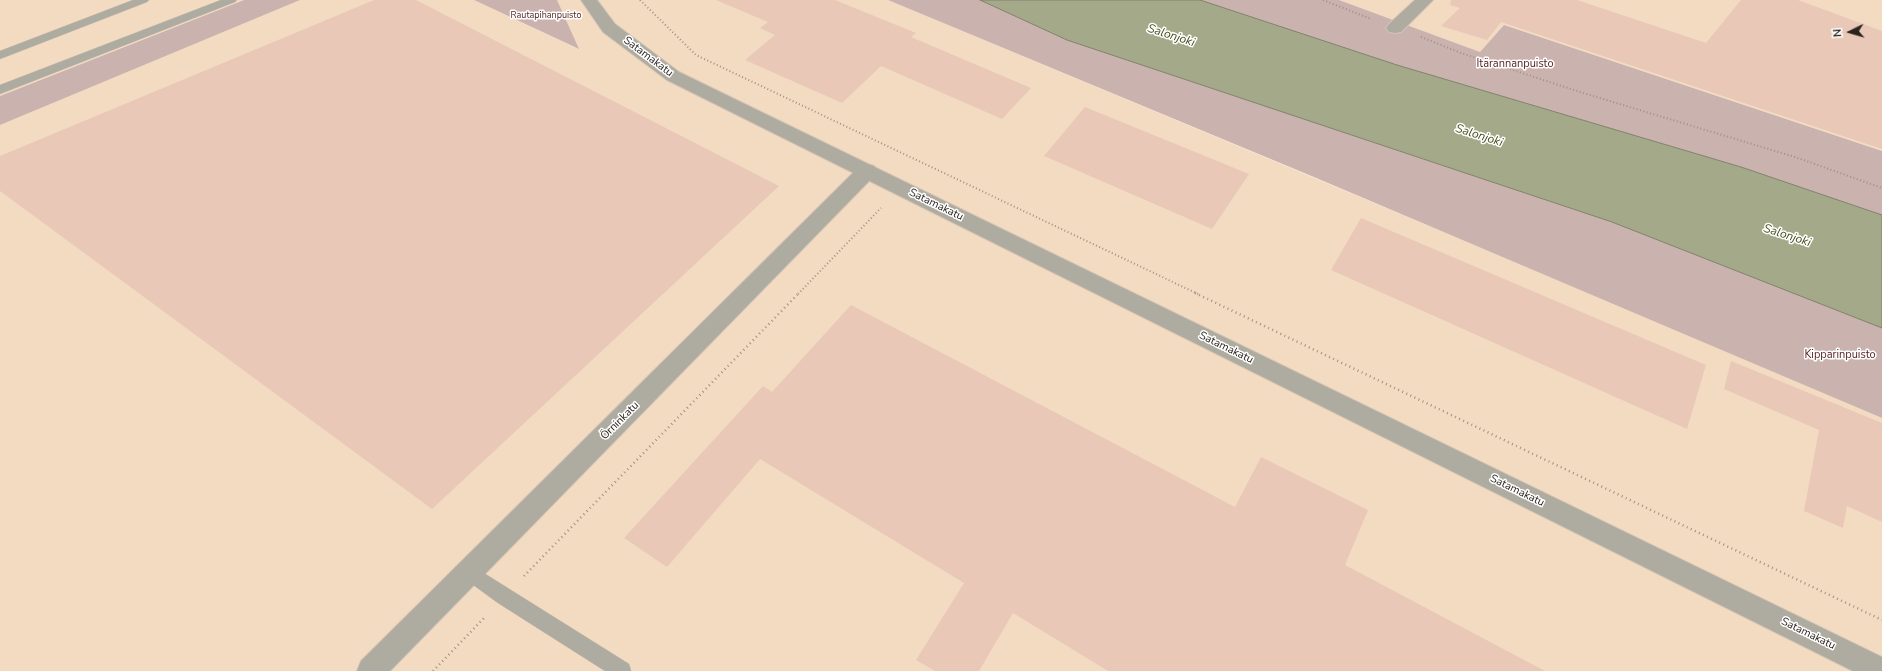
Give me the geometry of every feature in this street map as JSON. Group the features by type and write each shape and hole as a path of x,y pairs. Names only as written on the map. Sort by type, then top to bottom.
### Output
{"street":[{"name":"Satamakatu","path":"589,0 610,28 673,76 867,170 1882,671"},
{"path":"1395,28 1424,0"},
{"name":"Örninkatu","path":"371,671 470,573 867,170"}],"lane":[{"path":"0,55 143,0"},
{"path":"0,90 231,0"},
{"path":"470,573 504,597 622,671"}],"path":[{"path":"640,0 696,55 1882,620"},
{"path":"1323,0 1468,55 1580,92 1795,158 1882,188"},
{"path":"433,671 901,188"}],"shaded area":[{"path":"0,0 244,0 0,96"},
{"path":"300,0 474,0 578,49 557,0 888,0 1630,310 1882,418 1882,671 0,671 0,125"},
{"path":"1339,0 1882,0 1882,151 1504,25 1480,52"}],"green space":[{"path":"244,0 300,0 0,125 0,96"},
{"name":"Rautapihanpuisto","path":"474,0 557,0 579,49"},
{"name":"Kipparinpuisto","path":"888,0 980,0 1067,40 1612,222 1882,328 1882,418 1314,177"},
{"name":"Itärannanpuisto","path":"1200,0 1339,0 1480,52 1504,25 1882,151 1882,215 1741,167 1397,65"}],"water":[{"name":"Salonjoki","path":"980,0 1200,0 1397,65 1741,167 1882,215 1882,328 1612,222 1067,40"}],"building":[{"path":"374,0 416,0 779,186 432,509 0,191 0,156"},
{"path":"716,0 835,0 916,33 911,37 1031,88 1002,119 881,66 842,103 745,60 775,35 760,28 768,22"},
{"path":"1451,0 1577,0 1706,43 1741,0 1798,0 1882,31 1882,149 1501,22 1487,40 1441,26 1460,8 1450,5"},
{"path":"1085,107 1249,174 1212,229 1044,156"},
{"path":"1361,218 1706,365 1687,429 1331,270"},
{"path":"851,305 1235,507 1261,457 1368,510 1345,565 1545,671 1108,671 1013,613 979,671 935,671 916,660 964,583 760,459 667,567 624,538 763,386 772,392"},
{"path":"1731,361 1882,423 1882,522 1847,506 1843,528 1804,511 1819,430 1724,389"}]}
